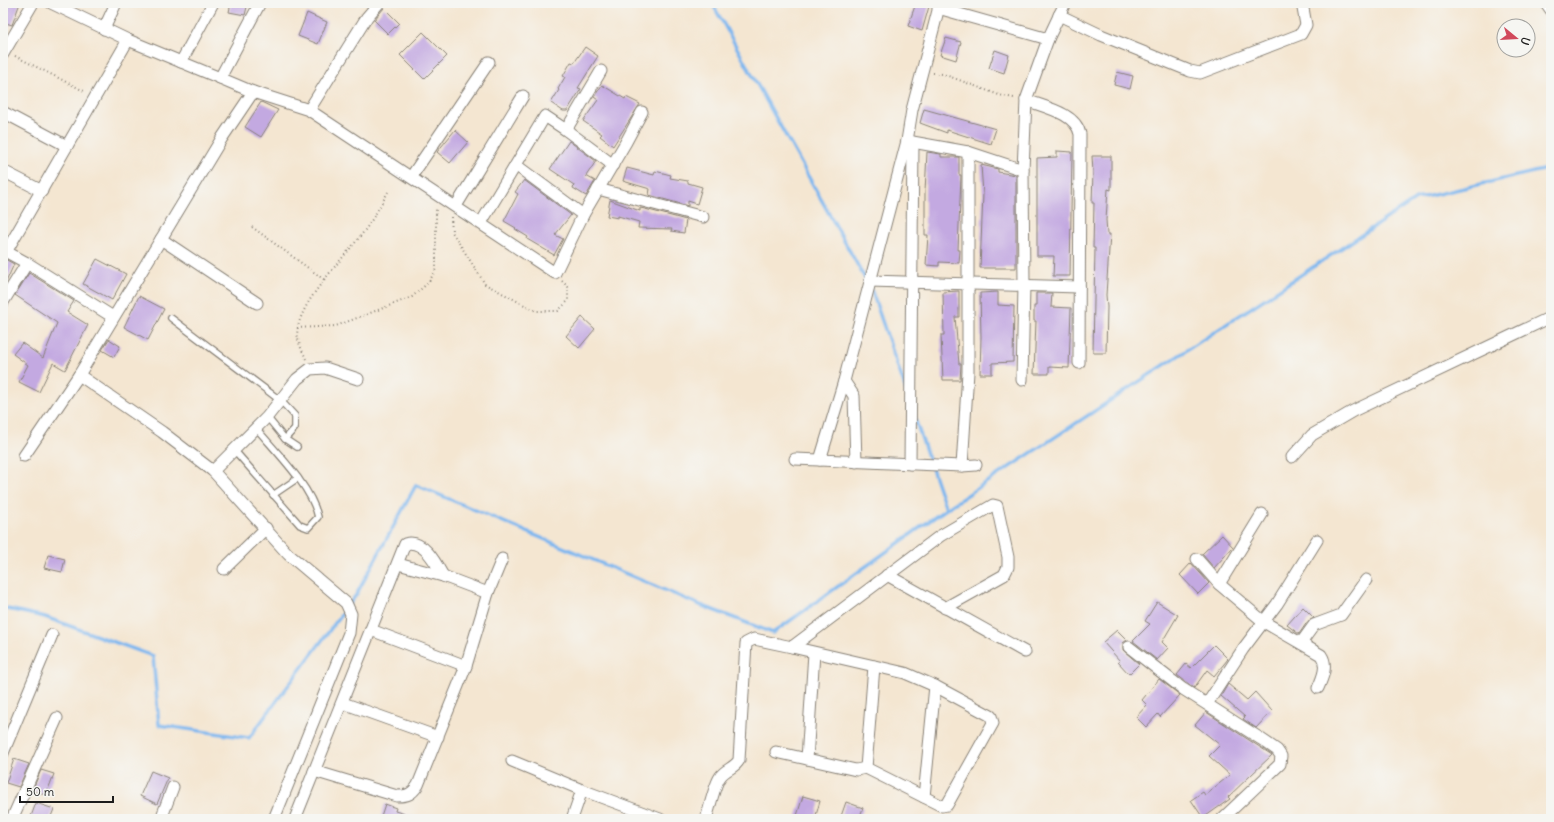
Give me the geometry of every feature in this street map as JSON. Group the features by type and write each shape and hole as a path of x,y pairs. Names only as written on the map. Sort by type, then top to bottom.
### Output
{"street":[{"path":"4,52 33,3"},
{"path":"51,3 128,40 253,92 309,110 411,176 555,273 583,215 642,112"},
{"path":"104,28 116,3"},
{"path":"182,62 213,3"},
{"path":"220,78 260,3"},
{"path":"309,110 367,17 379,3"},
{"path":"1022,380 1024,285 1023,170 1026,100 1048,38 1065,3"},
{"path":"1059,15 1101,35 1190,71 1200,73 1301,34 1306,25 1302,3"},
{"path":"1546,3 1551,10"},
{"path":"910,464 910,142 912,110 939,5 1048,38"},
{"path":"113,317 27,263 5,251 42,191 128,40"},
{"path":"411,176 489,62"},
{"path":"566,130 600,71"},
{"path":"24,456 79,375 222,138 253,92"},
{"path":"453,204 523,96"},
{"path":"1026,100 1066,116 1079,126 1079,363"},
{"path":"3,112 68,146"},
{"path":"481,223 517,166 542,118 547,117 613,165"},
{"path":"910,142 968,152 1023,170"},
{"path":"820,460 844,381 869,284 910,142"},
{"path":"962,466 968,372 968,152"},
{"path":"517,166 583,215"},
{"path":"3,171 42,191"},
{"path":"598,189 703,217"},
{"path":"161,239 257,304"},
{"path":"3,302 27,263"},
{"path":"869,284 911,281 1079,286"},
{"path":"1292,457 1312,435 1353,411 1551,317"},
{"path":"213,471 235,451 281,402 297,379 310,370 324,368 358,378"},
{"path":"79,375 162,432 213,471 288,554 346,603 351,614 349,633 274,819"},
{"path":"844,381 854,396 856,462"},
{"path":"795,459 962,466 976,465"},
{"path":"792,647 940,536 994,505 997,506 1008,557 1008,567 1004,575 945,608"},
{"path":"1219,584 1262,514"},
{"path":"224,569 266,528"},
{"path":"1206,704 1277,604 1317,540"},
{"path":"295,819 398,564 404,544 413,543 421,547 434,560 443,576"},
{"path":"314,771 397,796 409,795 418,785 466,666 488,593 502,559"},
{"path":"1197,559 1219,584 1264,622 1321,654 1324,660 1324,674 1318,688"},
{"path":"398,564 443,576 488,593"},
{"path":"887,575 1025,652"},
{"path":"1301,642 1314,625 1341,614 1366,580"},
{"path":"371,630 466,666"},
{"path":"3,753 52,635"},
{"path":"706,819 720,778 725,771 736,765 739,760 746,643 754,639 905,673 935,686 991,716 993,723 947,805 942,806 866,768 856,770 776,752"},
{"path":"1129,647 1178,685 1277,750 1281,756 1280,764 1222,819"},
{"path":"807,759 814,653"},
{"path":"866,768 874,666"},
{"path":"924,797 935,686"},
{"path":"343,702 438,737"},
{"path":"12,819 57,718"},
{"path":"512,761 582,790 660,819"},
{"path":"161,819 173,787"},
{"path":"572,819 582,790"}],"lane":[{"path":"171,318 281,402 295,416 295,428 285,439"},
{"path":"267,417 285,439 297,447"},
{"path":"235,451 300,525 308,528 318,517 315,506 298,478 256,428"},
{"path":"273,495 298,478"}],"path":[{"path":"4,52 96,97"},
{"path":"922,74 943,74 1000,95 1026,100"},
{"path":"310,370 297,338 297,328 302,314 309,301 363,232 388,192"},
{"path":"297,328 336,326 412,297 429,282 436,269 437,254 435,212 437,194"},
{"path":"453,204 452,232 485,284 536,311 558,312 568,301 568,287 555,273"},
{"path":"252,227 326,280"}],"building":[{"path":"3,3 20,3 12,25 3,22"},
{"path":"231,3 248,3 245,15 229,12"},
{"path":"916,3 930,3 922,31 908,26"},
{"path":"384,8 399,23 388,34 374,20"},
{"path":"307,13 327,22 318,44 298,36"},
{"path":"423,32 447,56 424,79 400,55"},
{"path":"946,38 961,42 956,60 940,55"},
{"path":"585,47 598,56 578,88 581,89 567,111 563,111 551,103 559,90 558,89 565,77 563,76 571,62 574,63"},
{"path":"995,50 1009,55 1004,73 989,68"},
{"path":"1117,72 1133,76 1130,89 1114,85"},
{"path":"602,85 625,99 626,97 640,104 613,146 600,136 602,134 583,121 598,100 594,97"},
{"path":"261,102 278,110 261,137 245,127"},
{"path":"924,109 996,129 991,144 947,130 947,133 920,123"},
{"path":"455,130 468,142 450,163 437,152"},
{"path":"569,141 596,161 586,176 595,181 586,196 573,188 574,185 550,169"},
{"path":"1057,151 1072,152 1070,276 1053,276 1054,256 1037,256 1037,158 1057,157"},
{"path":"927,152 941,154 941,157 959,157 959,175 961,175 958,250 960,250 959,263 939,262 939,266 926,265 928,235 925,235"},
{"path":"1092,156 1111,156 1111,190 1108,189 1106,220 1107,234 1110,234 1106,295 1106,353 1093,353 1095,248 1093,248 1094,203 1092,203"},
{"path":"981,165 998,169 998,172 1016,175 1016,268 980,268 983,194"},
{"path":"627,168 654,175 655,171 671,175 670,178 688,181 688,183 702,187 697,204 688,201 688,206 649,195 650,189 623,181"},
{"path":"524,180 571,215 555,235 563,239 554,255 527,239 528,237 504,221 518,194 515,192"},
{"path":"610,200 640,211 640,208 686,220 684,233 671,231 672,229 638,228 639,222 618,216 618,218 607,216"},
{"path":"3,258 14,264 3,289"},
{"path":"97,259 126,274 112,300 83,284"},
{"path":"29,273 74,301 67,312 88,325 65,370 53,363 39,392 19,382 28,365 13,354 22,343 43,358 57,323 15,295"},
{"path":"959,291 959,317 955,317 959,364 961,364 960,380 943,380 941,335 944,335 943,292"},
{"path":"998,292 998,305 1014,306 1013,362 992,363 992,374 980,374 980,293"},
{"path":"1036,293 1052,293 1051,307 1071,308 1069,368 1049,367 1049,374 1034,374 1036,321 1034,321 1034,306 1036,306"},
{"path":"139,296 164,309 148,340 124,327"},
{"path":"582,317 595,329 579,348 566,336"},
{"path":"109,339 120,346 114,357 102,350"},
{"path":"1222,535 1233,547 1214,568 1202,554"},
{"path":"48,555 65,559 62,572 44,568"},
{"path":"1191,563 1209,583 1198,594 1180,575"},
{"path":"1157,602 1178,615 1162,642 1168,648 1157,660 1133,641 1150,624 1145,621"},
{"path":"1303,607 1314,618 1308,621 1299,634 1287,625"},
{"path":"1117,630 1127,640 1123,643 1123,650 1139,664 1129,674 1118,662 1120,661 1103,642"},
{"path":"1214,645 1228,659 1214,676 1207,670 1194,688 1177,675 1186,664 1191,668"},
{"path":"1159,679 1180,695 1160,717 1158,714 1146,727 1136,717 1147,705 1142,700"},
{"path":"1228,684 1247,700 1255,692 1272,711 1256,728 1243,719 1245,717 1221,696"},
{"path":"1206,712 1272,755 1228,797 1230,799 1203,818 1191,800 1203,792 1205,795 1230,775 1209,756 1220,745 1195,725"},
{"path":"14,759 29,764 19,787 6,783"},
{"path":"41,770 54,774 46,795 32,791"},
{"path":"151,771 168,778 157,804 140,796"},
{"path":"803,796 820,801 815,819 796,819"},
{"path":"846,802 863,808 859,819 840,819"},
{"path":"36,803 54,809 50,819 30,819"},
{"path":"385,804 396,808 395,811 415,817 415,819 380,819"}],"waterway":[{"path":"712,3 867,282"},
{"path":"3,608 45,617 153,656 159,725 249,738 356,595 416,485 700,605 773,633 946,509 1416,199 1551,168"},
{"path":"871,289 907,393"},
{"path":"914,416 946,509"}]}
